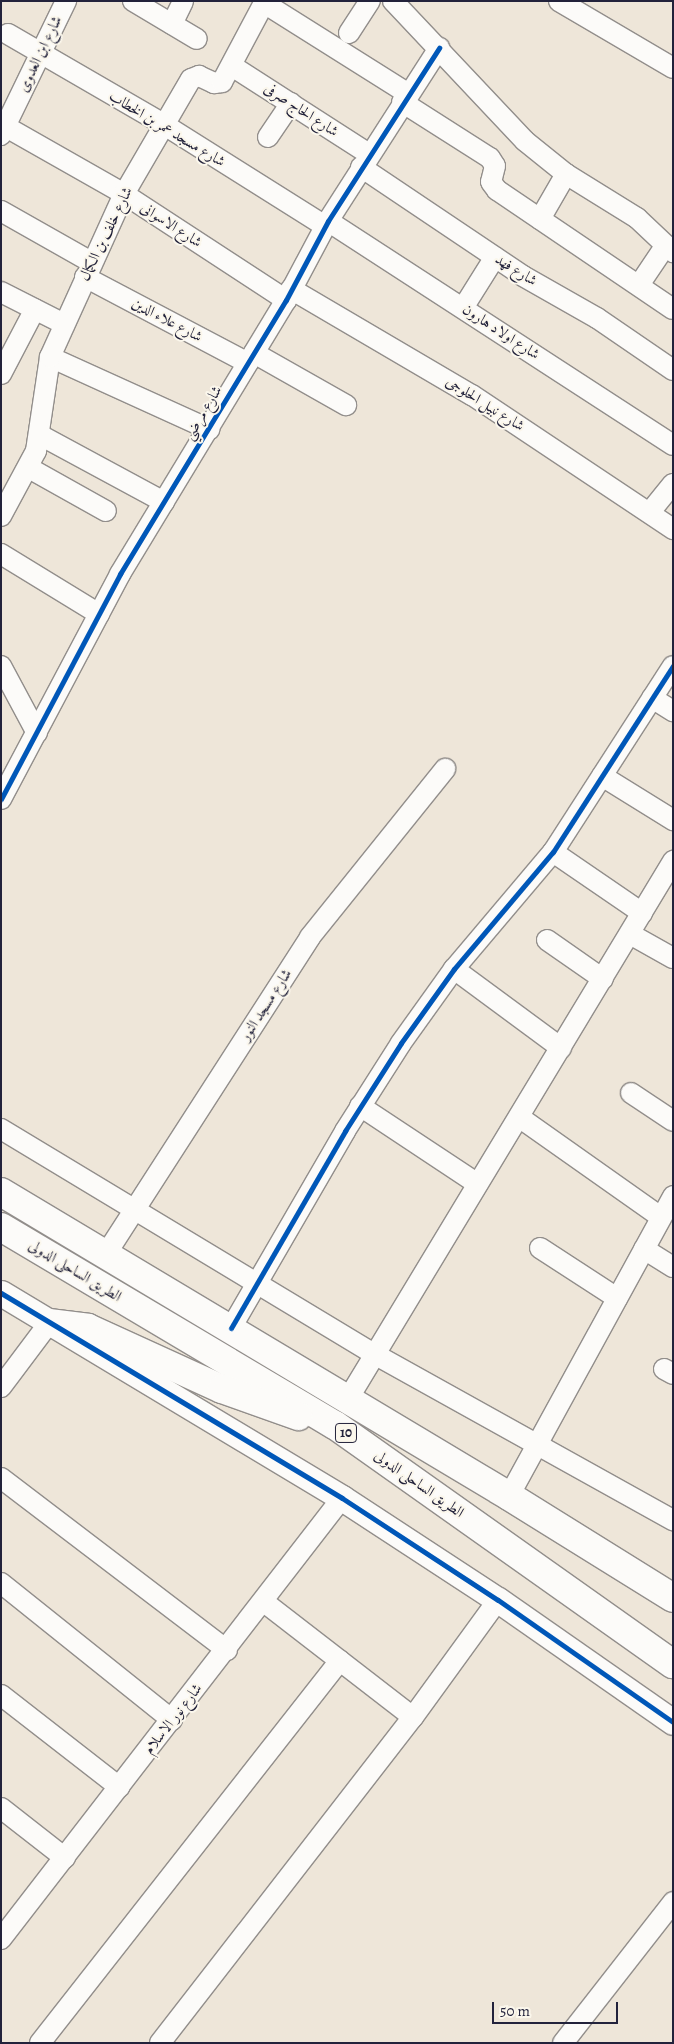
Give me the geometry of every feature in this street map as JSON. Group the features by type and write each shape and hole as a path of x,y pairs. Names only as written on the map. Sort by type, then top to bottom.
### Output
{"highway":[{"name":"الطريق الساحلى الدولى","path":"1,1192 231,1328 672,1596"},
{"name":"الطريق الساحلى الدولى","path":"1,1227 335,1425 673,1664"},
{"path":"48,1323 88,1328 222,1389 287,1413 335,1425"}],"street":[{"name":"شارع ابن العدوى","path":"3,128 66,1"},
{"path":"133,1 197,39"},
{"path":"172,24 183,1"},
{"path":"348,32 370,1"},
{"path":"393,1 514,130 566,174 670,243 639,285"},
{"path":"558,1 673,68"},
{"path":"265,2 490,158 495,166 493,186 673,309"},
{"name":"شارع خلف بن الكمال","path":"1,516 28,468 40,436 50,357 124,194 162,124 194,76 218,84 226,78 265,2"},
{"name":"شارع مسجد عمر بن الخطاب","path":"8,34 327,224"},
{"name":"شارع مرضي","path":"1,799 99,614 164,502 251,358 365,160 439,48"},
{"name":"شارع الحاج صرفى","path":"232,66 291,104 365,160"},
{"path":"268,138 291,104"},
{"name":"شارع الاسوانى","path":"3,128 124,194 288,295"},
{"name":"شارع فهد","path":"365,160 495,257 597,318 673,370"},
{"path":"540,219 566,174"},
{"name":"شارع علاء الدين","path":"1,211 88,270 251,358 346,404"},
{"name":"شارع اولاد هارون","path":"327,224 463,308 673,445"},
{"path":"463,308 495,257"},
{"path":"1,292 64,324"},
{"name":"شارع نبيل الحلوجى","path":"288,295 472,395 673,529"},
{"path":"1,374 34,309"},
{"path":"50,357 208,429"},
{"path":"40,436 164,502"},
{"path":"28,468 106,511"},
{"path":"650,512 673,484"},
{"path":"1,554 99,614"},
{"path":"1,666 37,733"},
{"path":"231,1328 360,1106 454,970 553,852 673,666"},
{"path":"652,698 673,711"},
{"name":"شارع مسجد النور","path":"106,1254 310,937 445,769"},
{"path":"602,776 673,820"},
{"path":"553,852 642,913"},
{"path":"348,1399 673,861"},
{"path":"630,934 673,958"},
{"path":"547,940 603,979"},
{"path":"454,970 561,1048"},
{"path":"631,1093 673,1121"},
{"path":"360,1106 478,1184"},
{"path":"519,1117 661,1217"},
{"path":"1,1129 376,1355 673,1520"},
{"path":"509,1496 673,1196"},
{"path":"540,1248 617,1298"},
{"path":"644,1249 673,1267"},
{"path":"1,1293 48,1323 202,1411 342,1498 498,1600 673,1722"},
{"path":"1,1387 48,1323"},
{"path":"1,1478 227,1650"},
{"name":"شارع نور الاسلام","path":"5,1927 65,1858 120,1788 342,1498"},
{"path":"1,1583 172,1720"},
{"path":"160,2043 413,1717 498,1600"},
{"path":"264,1602 413,1717"},
{"path":"40,2043 340,1661"},
{"path":"1,1695 120,1788"},
{"path":"1,1808 65,1858"},
{"path":"563,2043 673,1902"}],"cycle path":[{"path":"1,799 120,574 286,300 328,221 439,48"},
{"path":"231,1328 345,1131 401,1043 454,969 553,852 673,666"},
{"path":"1,1293 342,1498 498,1600 673,1722"}]}
